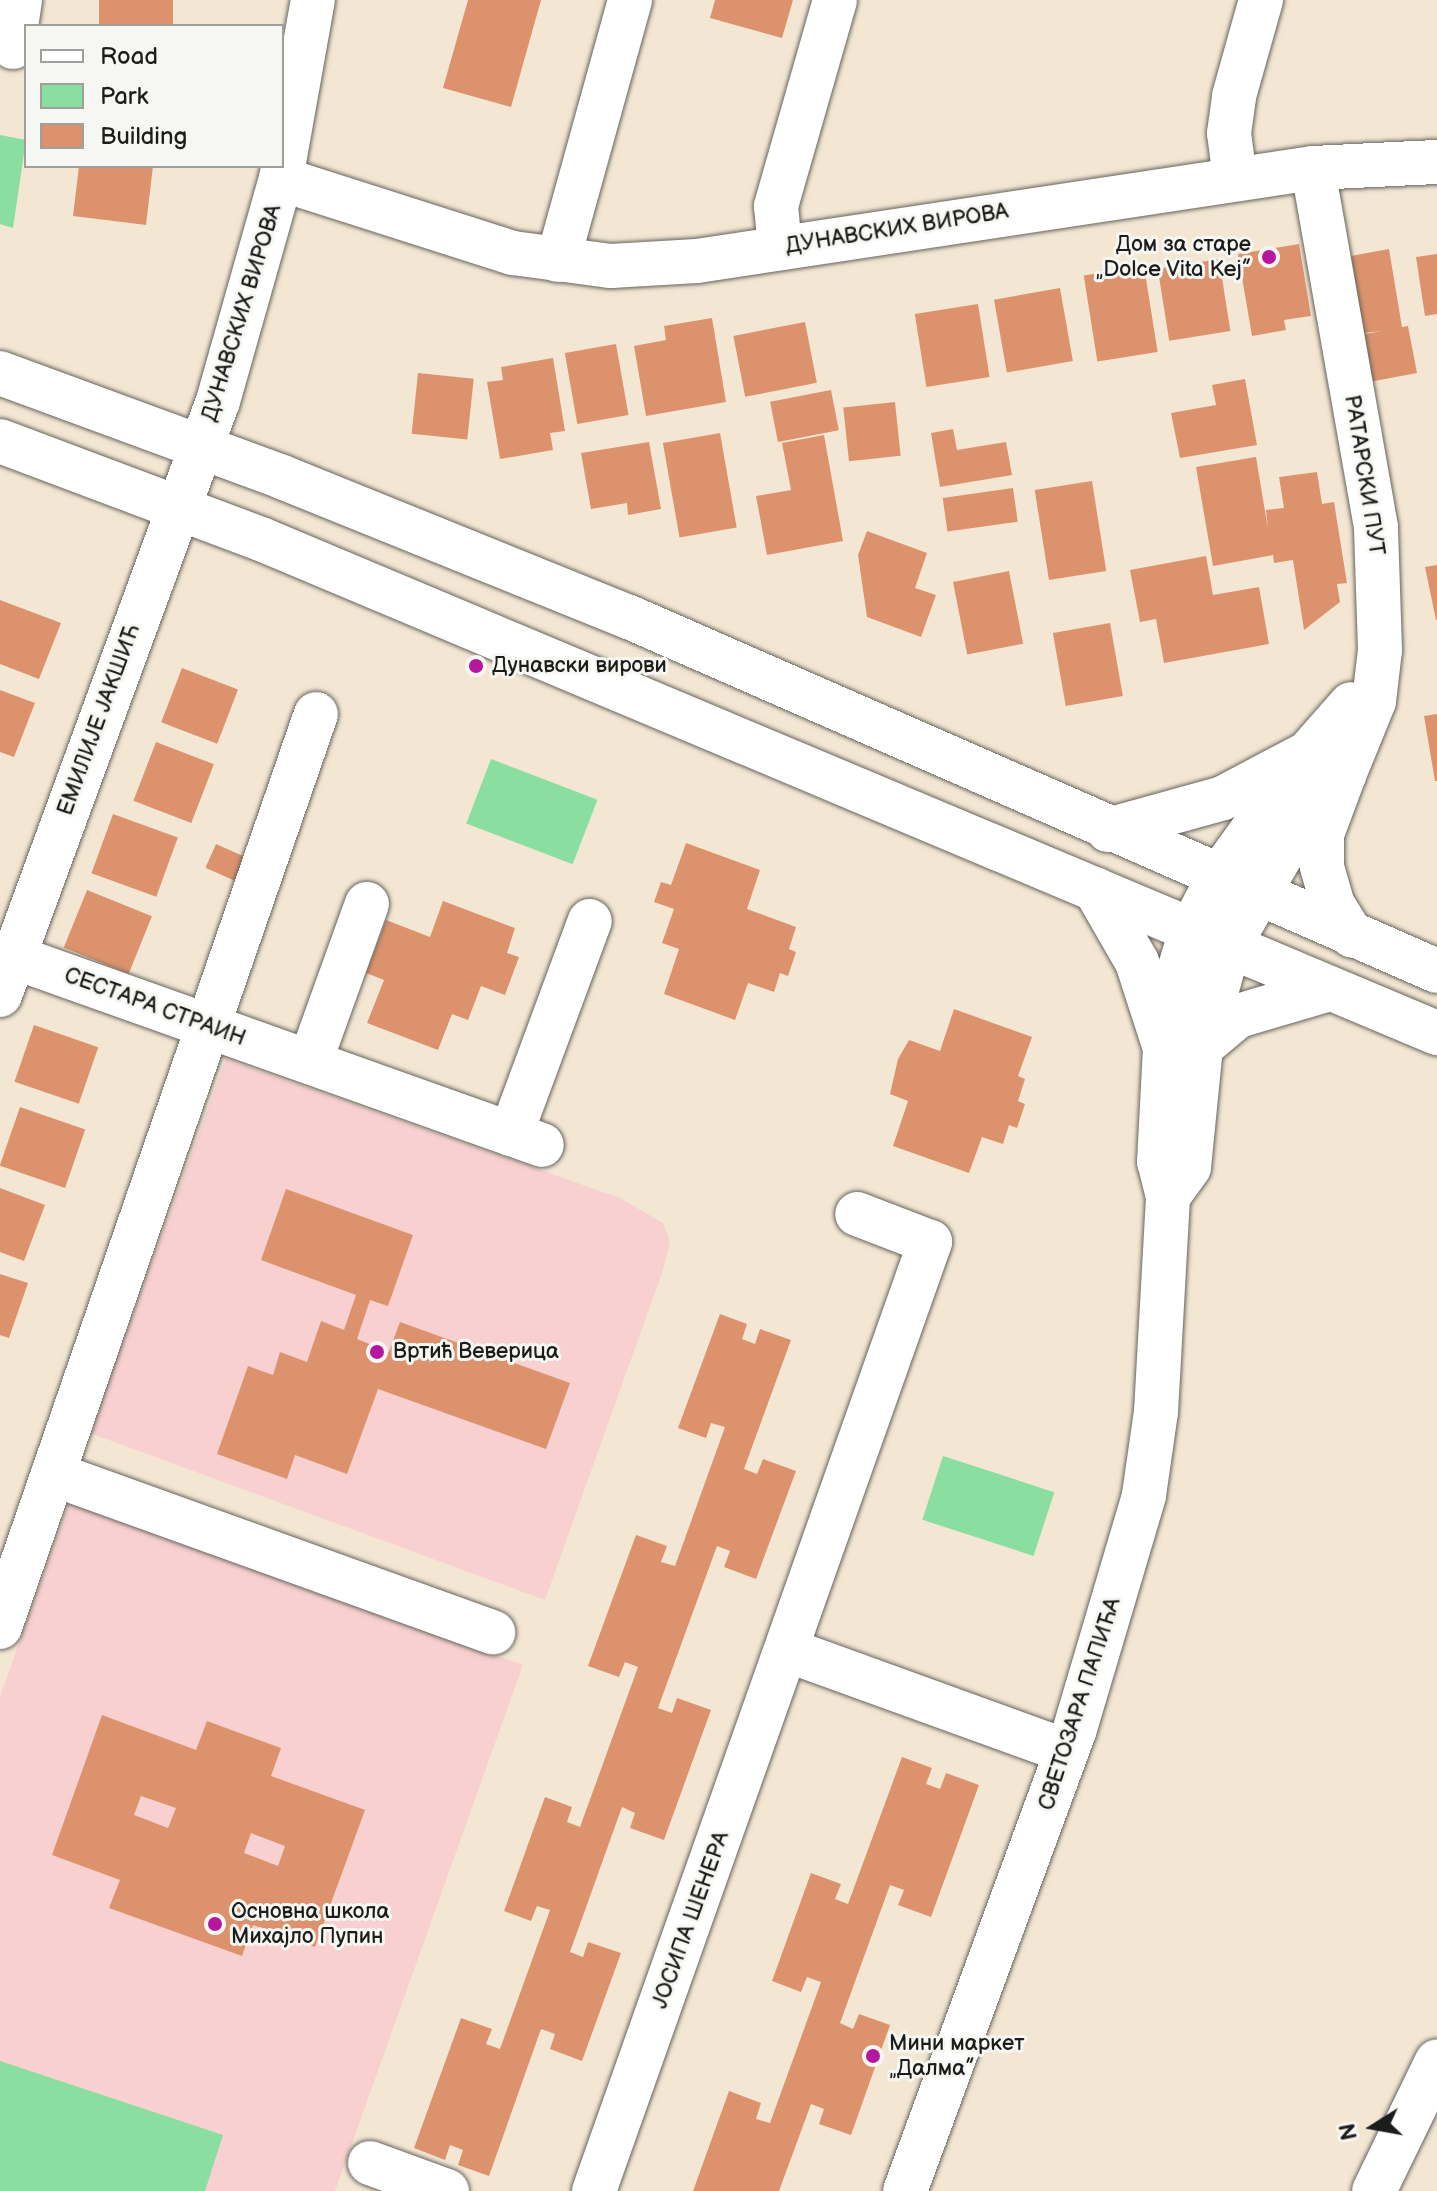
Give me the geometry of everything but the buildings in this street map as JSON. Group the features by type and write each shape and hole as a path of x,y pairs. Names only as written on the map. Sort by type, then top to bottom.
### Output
{"street":[{"path":"13,47 20,0"},
{"name":"ДУНАВСКИХ ВИРОВА","path":"284,162 313,0"},
{"path":"558,260 630,0"},
{"path":"780,248 776,206 835,0"},
{"path":"1235,179 1229,133 1234,96 1261,0"},
{"name":"ДУНАВСКИХ ВИРОВА","path":"281,179 513,253 558,260 652,265 1313,168 1437,162"},
{"name":"ДУНАВСКИХ ВИРОВА","path":"201,446 241,327 283,168"},
{"name":"РАТАРСКИ ПУТ","path":"1238,885 1374,701 1379,576 1376,527 1313,168"},
{"path":"0,373 201,446 629,617 1108,830 1437,971"},
{"path":"0,441 178,507 1437,1033"},
{"name":"ЕМИЛИЈЕ ЈАКШИЋ","path":"5,968 201,446"},
{"name":"РАТАРСКИ ПУТ","path":"1326,764 1351,704"},
{"path":"0,1627 316,714"},
{"path":"1108,830 1223,798 1326,764 1322,867 1333,905 1352,935"},
{"name":"СВЕТОЗАРА ПАПИЋА","path":"905,2191 1066,1751 1121,1578 1152,1450 1168,1197 1189,1167 1183,1048 1210,938 1238,885"},
{"path":"1095,889 1183,1048 1238,1016 1330,989"},
{"path":"310,1062 367,904"},
{"name":"СЕСТАРА СТРАИН","path":"5,968 207,1026 526,1139 590,921"},
{"name":"ЈОСИПА ШЕНЕРА","path":"594,2191 930,1242 857,1214"},
{"path":"53,1474 493,1632"},
{"path":"787,1650 1066,1751"},
{"path":"1374,2191 1437,2061"},
{"path":"370,2163 447,2191"}],"shaded area":[{"name":"Вртић Веверица","path":"226,1059 620,1198 663,1223 670,1242 663,1270 545,1600 90,1433"},
{"name":"Основна школа Михајло Пупин","path":"69,1503 523,1665 335,2191 0,2191 0,1697"}],"green space":[{"path":"0,135 24,140 24,154 13,228 0,224"},
{"path":"491,759 597,800 573,864 466,823"},
{"path":"943,1456 1054,1492 1034,1556 922,1520"},
{"path":"0,2061 223,2135 205,2191 0,2191"}],"place":[{"name":"Дом за старе „Dolce Vita Kej”","path":"1269,257"},
{"name":"Дунавски вирови","path":"476,666"},
{"name":"Вртић Веверица","path":"377,1352"},
{"name":"Основна школа Михајло Пупин","path":"215,1924"},
{"name":"Мини маркет „Далма”","path":"873,2056"}]}
